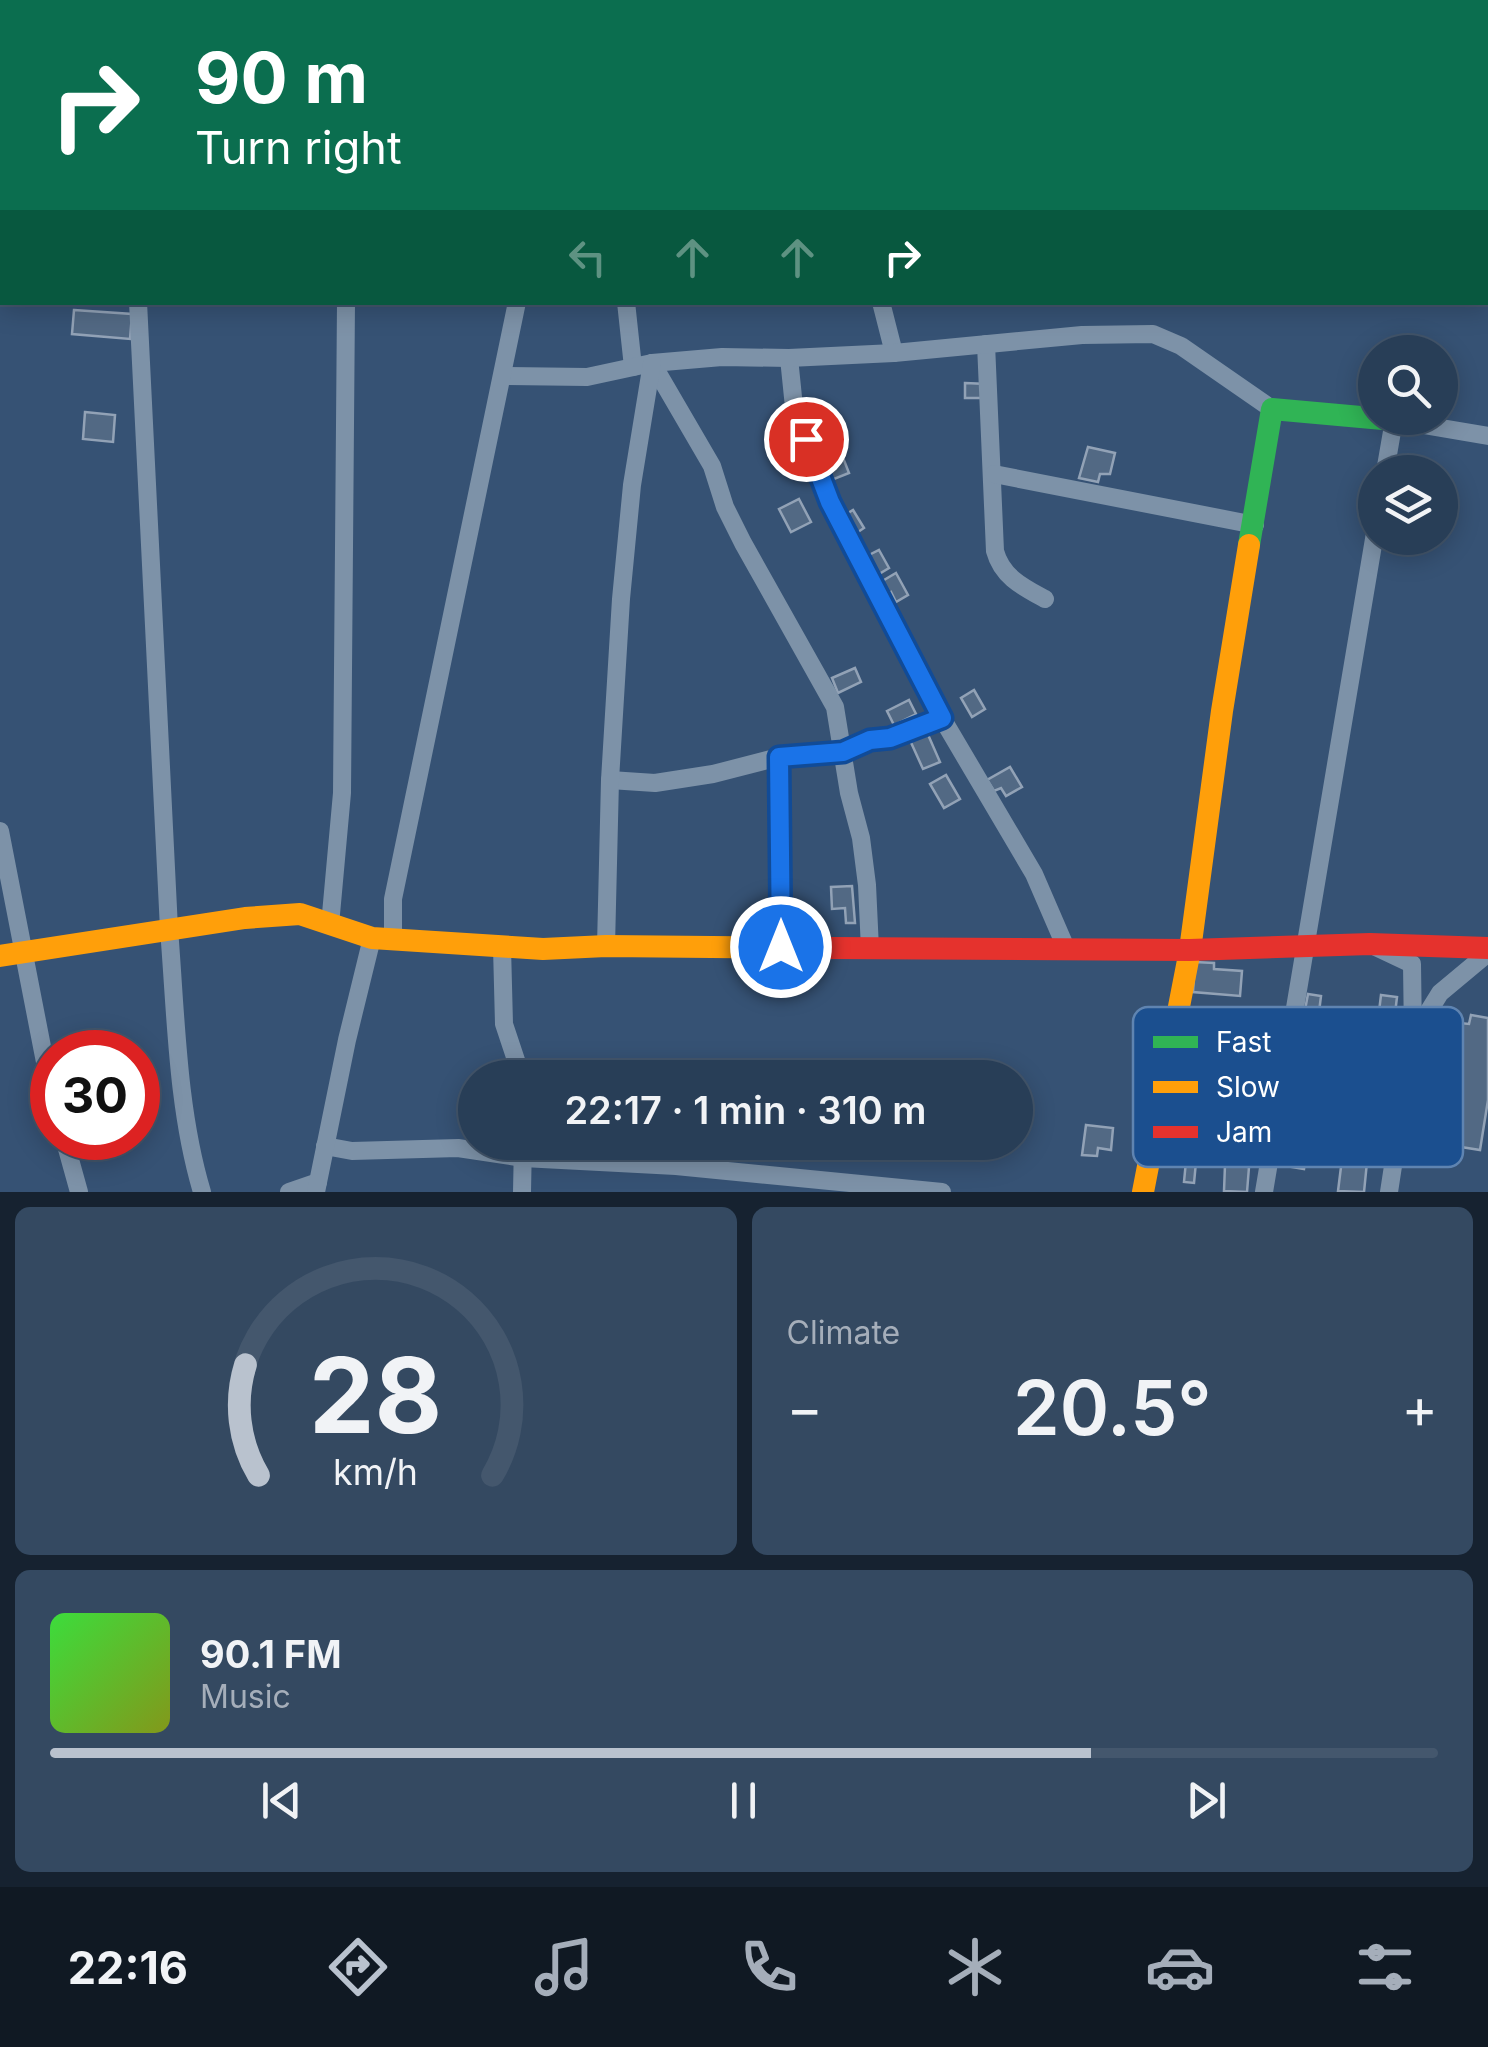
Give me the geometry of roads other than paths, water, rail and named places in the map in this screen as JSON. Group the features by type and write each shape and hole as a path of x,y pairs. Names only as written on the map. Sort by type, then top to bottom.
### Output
{"street":[{"path":"138,305 170,929 190,1142 202,1192"},
{"path":"330,924 342,793 346,305"},
{"path":"289,1192 317,1187 393,899 516,305"},
{"path":"626,305 632,367"},
{"path":"882,305 894,352"},
{"path":"503,376 586,377 652,363 722,357 790,358 1082,335 1152,334 1181,346 1272,409 1358,417"},
{"path":"986,344 995,551 999,564 1022,586 1045,599"},
{"path":"790,358 794,408 830,502 942,718 1034,874 1066,948"},
{"path":"652,363 712,466 743,543 834,708 867,885 870,949"},
{"path":"606,946 610,780 632,485 652,363"},
{"path":"1179,1007 1222,711 1272,409"},
{"path":"1458,431 1488,436"},
{"path":"994,474 1255,525"},
{"path":"1294,1007 1371,555"},
{"path":"610,780 654,783 779,757 843,752 942,718"},
{"path":"779,757 781,947"},
{"path":"0,831 40,1030"},
{"path":"0,956 170,929 300,914 382,937 502,947 1190,950 1370,944 1488,951"},
{"path":"1370,944 1412,964 1413,1007"},
{"path":"502,947 504,1024 516,1060"},
{"path":"1431,1007 1440,993 1488,951"},
{"path":"325,1146 352,1150 458,1148"},
{"path":"70,1160 79,1192"},
{"path":"522,1192 523,1160"},
{"path":"619,1160 942,1192"},
{"path":"1144,1192 1149,1167"},
{"path":"1264,1192 1268,1167"},
{"path":"1388,1192 1392,1167"}]}
